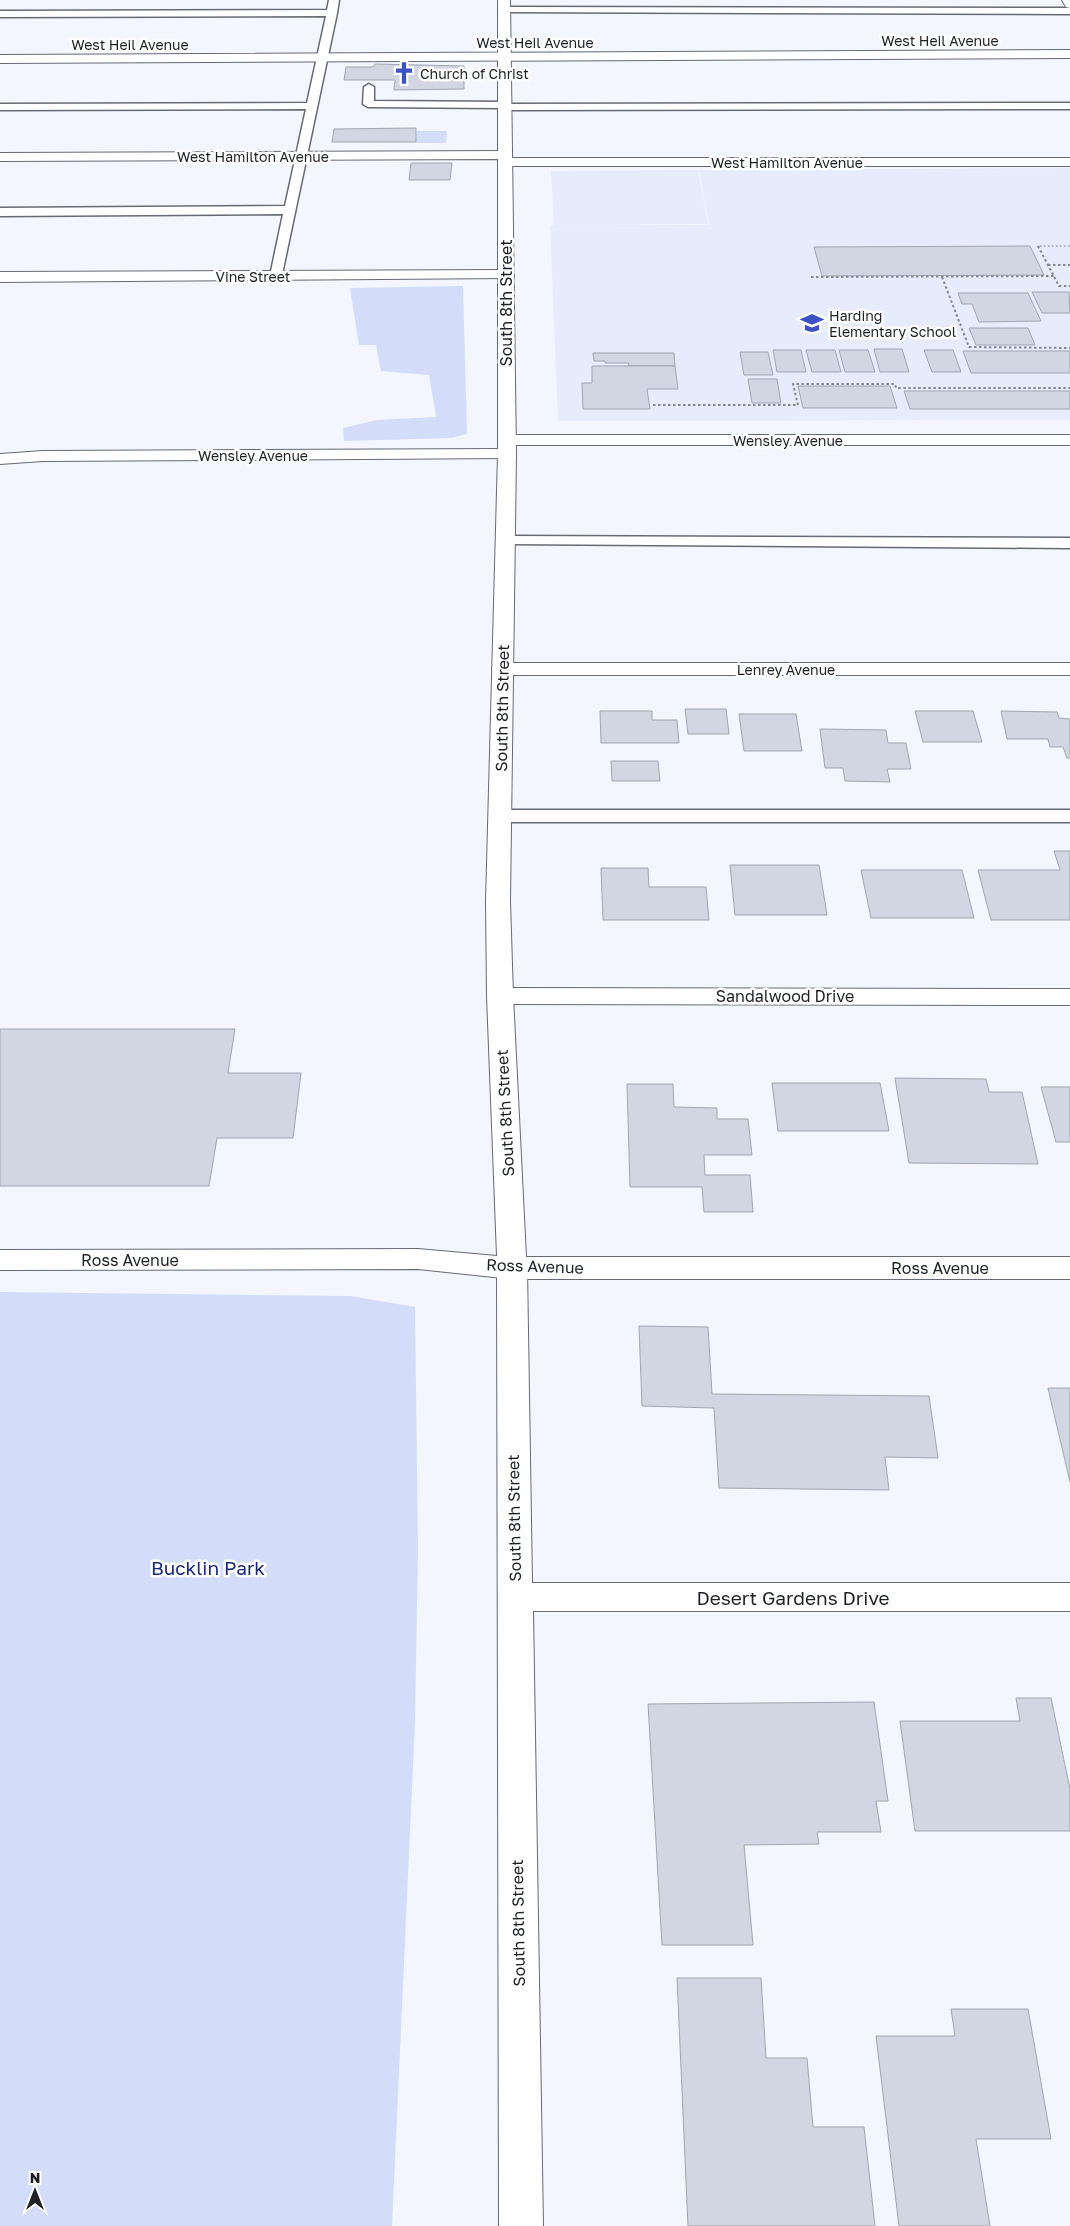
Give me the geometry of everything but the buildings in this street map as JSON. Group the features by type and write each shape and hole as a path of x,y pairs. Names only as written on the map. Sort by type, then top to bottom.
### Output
{"street":[{"path":"1068,0 1070,4"},
{"name":"South 8th Street","path":"504,5 507,447 498,901 500,996 512,1268 522,2226"},
{"name":"West Heil Avenue","path":"0,59 1070,54"},
{"name":"West Hamilton Avenue","path":"0,157 301,156 1070,162"},
{"name":"Vine Street","path":"0,277 506,275"},
{"name":"Wensley Avenue","path":"0,460 43,456 507,447 1070,440"},
{"name":"Lenrey Avenue","path":"503,669 1070,669"},
{"name":"Sandalwood Drive","path":"500,996 1070,997"},
{"name":"Ross Avenue","path":"0,1260 418,1259 512,1268 1070,1268"},
{"name":"Desert Gardens Drive","path":"515,1597 1070,1597"}],"lane":[{"path":"276,276 334,0"},
{"path":"504,5 1070,10"},
{"path":"0,14 332,13"},
{"path":"369,88 368,104 505,106 1070,106"},
{"path":"0,107 312,106"},
{"path":"0,212 290,210"},
{"path":"505,541 1070,544"},
{"path":"500,816 1070,816"}],"path":[{"path":"1070,246 1038,246 1059,286 1070,286"},
{"path":"1048,265 1070,265"},
{"path":"942,276 969,347 1070,348"},
{"path":"811,277 1054,276"},
{"path":"653,405 798,405 794,384 895,384 896,388 1070,388"}],"shaded area":[{"name":"Harding Elementary School","path":"1070,168 1070,420 558,421 550,225 709,225 699,170"},
{"path":"698,170 708,224 554,225 551,171"}],"green space":[{"path":"417,131 447,131 446,143 416,143"},
{"path":"463,286 467,434 451,438 344,441 343,428 377,420 436,417 429,375 381,371 376,345 359,345 350,288"},
{"name":"Bucklin Park","path":"0,1292 351,1296 415,1307 418,1549 415,1722 392,2226 0,2226"}],"place":[{"name":"Church of Christ","path":"404,73"},
{"name":"Harding Elementary School","path":"812,323"}]}
